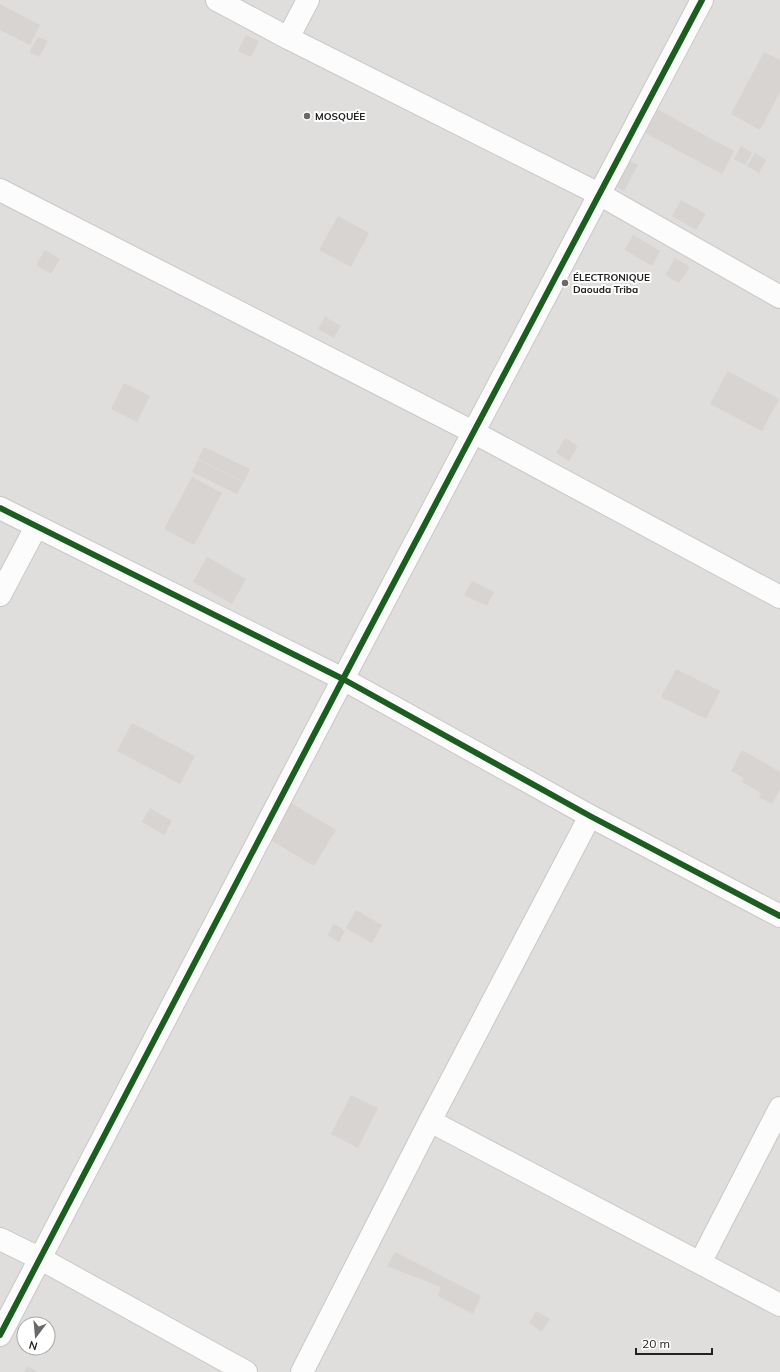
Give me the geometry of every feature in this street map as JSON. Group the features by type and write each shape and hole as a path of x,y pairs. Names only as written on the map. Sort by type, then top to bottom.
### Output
{"street":[{"path":"217,0 288,38 599,194 780,297"},
{"path":"288,38 308,0"},
{"path":"0,1335 41,1259 342,679 702,0"},
{"path":"0,190 473,432 780,597"},
{"path":"0,508 342,679 590,816 780,916"},
{"path":"0,595 36,527"},
{"path":"302,1372 430,1121 590,816"},
{"path":"700,1263 780,1108"},
{"path":"430,1121 780,1305"},
{"path":"0,1239 41,1259 246,1372"}],"shaded area":[{"path":"0,0 780,0 780,1372 0,1372"}],"building":[{"path":"0,4 40,25 30,45 0,30"},
{"path":"246,35 259,41 251,57 238,51"},
{"path":"38,37 48,41 39,57 29,52"},
{"path":"764,52 780,60 780,92 760,130 731,114"},
{"path":"649,105 734,151 722,174 636,128"},
{"path":"741,146 752,153 745,165 734,159"},
{"path":"755,153 766,160 759,173 747,166"},
{"path":"622,156 638,165 624,191 607,182"},
{"path":"681,200 706,214 696,230 672,216"},
{"path":"338,216 369,233 351,267 319,250"},
{"path":"633,235 660,251 652,266 625,250"},
{"path":"45,250 60,259 51,274 36,265"},
{"path":"675,258 690,267 679,283 665,275"},
{"path":"325,317 341,326 334,338 318,329"},
{"path":"728,371 779,399 762,431 710,404"},
{"path":"124,383 150,396 137,422 111,409"},
{"path":"565,438 578,446 569,461 556,453"},
{"path":"204,447 250,469 244,482 198,459"},
{"path":"198,460 243,482 237,494 192,472"},
{"path":"192,477 222,493 194,545 164,529"},
{"path":"207,557 246,579 232,604 193,582"},
{"path":"472,581 494,592 487,606 464,595"},
{"path":"676,669 720,691 706,719 661,697"},
{"path":"132,723 195,756 180,784 117,751"},
{"path":"742,750 780,772 780,789 772,804 759,797 761,793 742,782 744,778 731,771"},
{"path":"291,803 336,830 314,866 269,839"},
{"path":"150,808 172,821 164,835 142,822"},
{"path":"356,910 382,925 372,943 346,928"},
{"path":"334,924 345,931 339,942 327,935"},
{"path":"351,1095 378,1108 358,1148 331,1134"},
{"path":"395,1252 481,1296 473,1314 438,1296 441,1287 387,1266"},
{"path":"536,1311 550,1319 542,1332 529,1323"},
{"path":"27,1366 38,1372 24,1372"}],"cycle path":[{"path":"0,1335 343,679 702,0"},
{"path":"0,508 343,679 590,816 780,916"}],"place":[{"name":"MOSQUÉE","path":"307,116"},
{"name":"ÉLECTRONIQUE Daouda Triba","path":"565,283"}]}
